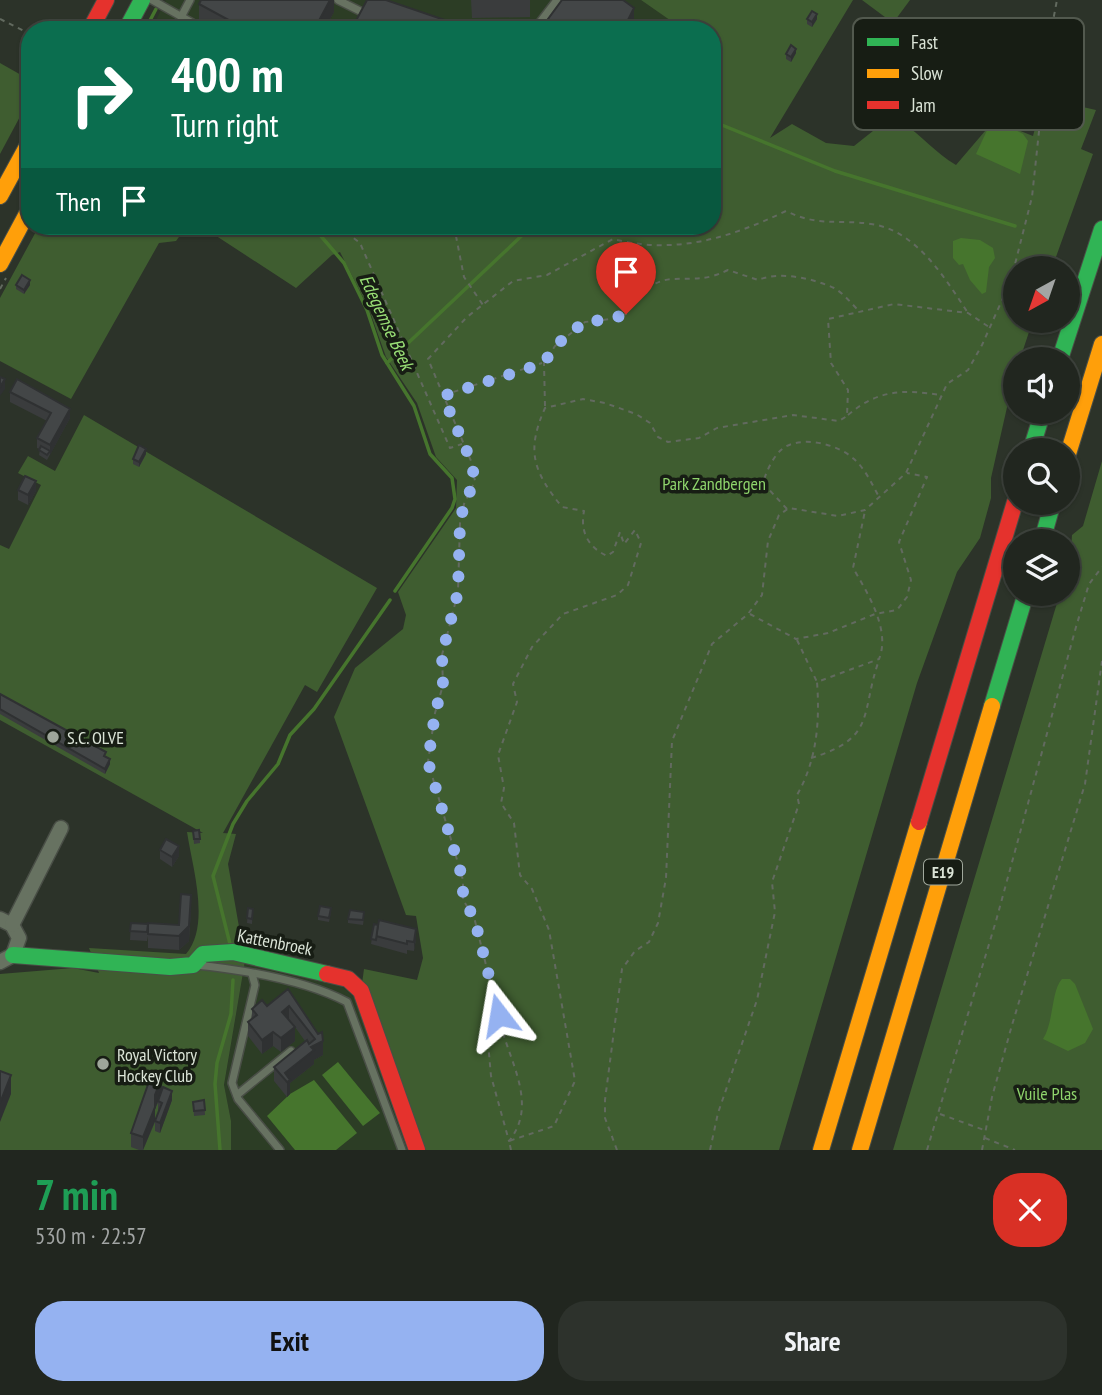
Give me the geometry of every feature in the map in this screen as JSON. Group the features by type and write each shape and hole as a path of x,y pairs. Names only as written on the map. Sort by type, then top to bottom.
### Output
{"main road":[{"path":"95,21 106,0"},
{"path":"131,21 142,0"},
{"path":"0,196 21,158"},
{"path":"0,264 21,225"},
{"path":"1063,347 1102,229"},
{"path":"1073,438 1102,344"},
{"name":"E19","path":"821,1150 1011,515"},
{"name":"E19","path":"860,1150 1022,606"},
{"name":"Kattenbroek","path":"7,959 170,967 192,965 202,954 233,952 348,979 361,991 417,1150"}],"street":[{"path":"6,922 61,828"},
{"name":"Kattenbroek","path":"6,922 19,938 7,959"}],"lane":[{"path":"152,0 188,21"},
{"path":"181,17 190,0"},
{"path":"338,0 378,18"},
{"path":"541,21 556,0"},
{"path":"362,21 366,14"},
{"path":"616,15 625,21"},
{"path":"192,965 252,974 328,992 347,1002 402,1150"},
{"path":"252,974 255,985 232,1083 237,1095 280,1150"},
{"path":"237,1095 291,1051"}],"path":[{"path":"1054,18 1057,0"},
{"path":"0,19 21,30"},
{"path":"879,496 866,472 852,457 829,444 797,443 782,449 762,483 787,509 838,516 865,510 906,473 947,384 968,370 1011,280 1032,198 1039,130"},
{"path":"509,1141 520,1128 523,1098 503,1033 474,917 463,900 463,880 428,762 435,713 443,685 442,655 458,592 460,523 464,504 475,481 464,444 428,359 483,305 513,281 547,275 613,239 642,247 690,245 740,233 786,211 817,223 872,224 899,233 941,271 968,313 989,327"},
{"path":"350,235 360,243 450,448 464,444"},
{"path":"456,235 464,277 483,305"},
{"path":"509,1141 554,1126 575,1081 549,930 532,890 520,875 514,823 501,803 504,788 498,754 517,702 513,684 533,647 563,614 617,595 628,585 641,543 635,530 624,544 620,532 613,552 607,556 594,550 581,526 584,510 562,508 533,459 537,426 545,408 544,363 555,346 584,322 611,319 626,314 628,300 671,278 689,281 711,278 728,270 758,280 772,274 795,277 836,289 860,312"},
{"path":"847,416 848,390 831,363 828,319 894,304 968,313"},
{"path":"443,396 544,363"},
{"path":"545,408 583,399 605,403 636,414 650,423 658,437 668,442 699,438 717,428 793,415 839,421 866,399 912,391 942,395"},
{"path":"748,614 796,639 828,634 875,614 897,610 907,597 911,580 899,542 927,477 906,473"},
{"path":"617,1150 605,1118 605,1101 622,969 635,951 649,942 658,923 666,878 672,741 712,644 748,614 762,595 768,541 779,515 787,509"},
{"path":"811,758 840,749 855,736 864,722 883,650 875,614 853,568 865,510"},
{"path":"927,1150 1037,776 1076,627 1089,584 1102,567"},
{"path":"710,1150 718,1113 757,1000 775,912 772,882 799,804 797,794 809,775 818,720 817,682 796,639"},
{"path":"817,682 879,659"},
{"path":"982,1150 985,1130 1037,938 1085,784 1102,661"},
{"path":"503,1033 486,1020 491,1076 511,1150"},
{"path":"939,1114 985,1130"},
{"path":"984,1138 1014,1150"}],"shaded area":[{"path":"166,0 641,0 672,21 156,21"},
{"path":"987,130 1015,130 1028,141 1020,174 976,154"},
{"path":"961,238 980,240 993,248 995,258 989,267 986,292 982,294 970,280 963,264 959,265 953,258 953,241"},
{"path":"245,961 336,983 356,1000 412,1150 231,1150 231,1121 224,1086"},
{"path":"1062,979 1070,979 1075,984 1093,1029 1085,1043 1068,1051 1043,1039 1058,984"},
{"path":"338,1062 380,1113 363,1126 322,1075"},
{"path":"314,1080 357,1133 336,1150 295,1150 267,1116 290,1094"}],"green space":[{"name":"Park Zandbergen","path":"641,0 853,0 770,138 792,124 826,143 854,146 874,130 912,130 956,165 986,130 1018,130 1033,136 1035,130 1084,130 1084,107 1096,110 1081,149 1093,154 1056,256 1003,256 1003,333 1029,333 1024,347 1003,347 1003,424 991,478 991,498 980,538 957,572 917,683 779,1150 417,1150 361,991 364,969 417,980 423,958 416,916 406,915 334,717 355,668 403,629 406,615 398,592 456,508 457,480 436,457 417,403 386,357 369,309 340,252 332,255 296,288 215,235 721,235 721,21 671,21"},
{"path":"862,0 910,0 897,18 886,18"},
{"path":"0,63 21,75 21,115 0,154"},
{"path":"34,235 180,235 176,241 159,243 71,399 0,361 0,298"},
{"path":"84,415 377,588 317,692 305,685 223,833 236,834 228,864 245,961 224,1085 231,1121 231,1150 0,1150 0,974 73,968 99,973 89,948 186,954 193,942 199,912 187,832 203,833 0,720 0,545 9,549 41,485 18,473 28,456 55,471"},
{"name":"Vuile Plas","path":"1102,461 1102,1150 893,1150 1056,606 1080,606 1079,529 1083,526"}],"building":[{"path":"201,0 330,0 319,21 230,21 199,4"},
{"path":"367,0 386,0 448,21 356,21"},
{"path":"562,0 623,0 634,8 628,21 547,21"},
{"path":"812,11 817,14 812,22 807,19"},
{"path":"791,45 796,49 791,57 786,54"},
{"path":"22,275 30,280 24,290 16,285"},
{"path":"17,379 70,409 50,445 37,438 51,413 10,392"},
{"path":"139,445 146,449 139,462 133,459"},
{"path":"41,446 50,451 47,455 39,450"},
{"path":"25,476 36,481 28,495 18,490"},
{"name":"S.C. OLVE","path":"0,694 106,752 104,756 110,759 105,769 0,709"},
{"path":"199,830 200,839 194,839 193,831"},
{"path":"166,839 179,846 172,857 160,850"},
{"path":"181,894 191,895 189,926 179,936 148,934 148,923 179,925"},
{"path":"320,906 331,908 329,918 318,916"},
{"path":"248,908 253,909 252,919 247,918"},
{"path":"350,910 364,912 363,920 348,919"},
{"path":"379,920 416,929 414,942 407,941 407,944 376,936"},
{"path":"131,923 148,924 147,932 130,931"},
{"path":"374,924 378,925 376,940 371,939"},
{"path":"288,989 318,1034 322,1032 323,1041 311,1047 314,1050 285,1073 290,1080 287,1082 274,1067 307,1040 309,1044 315,1039 289,1006 282,1012 295,1027 281,1038 273,1032 262,1040 248,1022 257,1015 252,1009 262,1000 267,1006"},
{"path":"0,1071 11,1075 0,1103"},
{"path":"152,1073 162,1077 155,1095 155,1107 143,1137 131,1133"},
{"path":"163,1087 172,1091 160,1123 155,1121 162,1103 158,1101"},
{"path":"204,1100 205,1110 194,1111 193,1102"}],"waterway":[{"path":"150,21 156,9"},
{"path":"721,125 835,171 1015,226"},
{"name":"Edegemse Beek","path":"320,235 344,263 367,310 382,355 414,406 430,454 452,478 455,499 452,508 395,591"},
{"path":"387,363 522,235"},
{"name":"Edegemse Beek","path":"230,944 213,876 233,824 247,801 278,764 290,735 314,709 390,600"},
{"name":"Edegemse Beek","path":"220,1150 215,1084 217,1063 231,1014 233,980"}],"traffic: fast":[{"path":"131,21 142,0"},
{"path":"1064,347 1102,229"},
{"path":"1035,438 1039,424"},
{"path":"1045,529 1049,515"},
{"path":"992,706 1022,606"},
{"path":"13,955 170,967 193,965 203,954 233,952 327,974"}],"traffic: slow":[{"path":"0,196 21,158"},
{"path":"0,264 21,225"},
{"path":"1073,438 1102,344"},
{"path":"860,1150 992,706"},
{"path":"821,1150 919,822"}],"traffic: jam":[{"path":"95,21 106,0"},
{"path":"919,822 1011,515"},
{"path":"327,974 348,979 361,991 417,1150"}],"place":[{"name":"S.C. OLVE","path":"53,737"},
{"name":"Royal Victory Hockey Club","path":"103,1064"}],"route":[{"path":"499,1015 474,917 463,900 463,880 428,762 435,713 443,685 442,655 458,592 460,523 464,504 475,481 471,461 443,396 544,363 555,346 584,322 611,319 626,314"}]}
